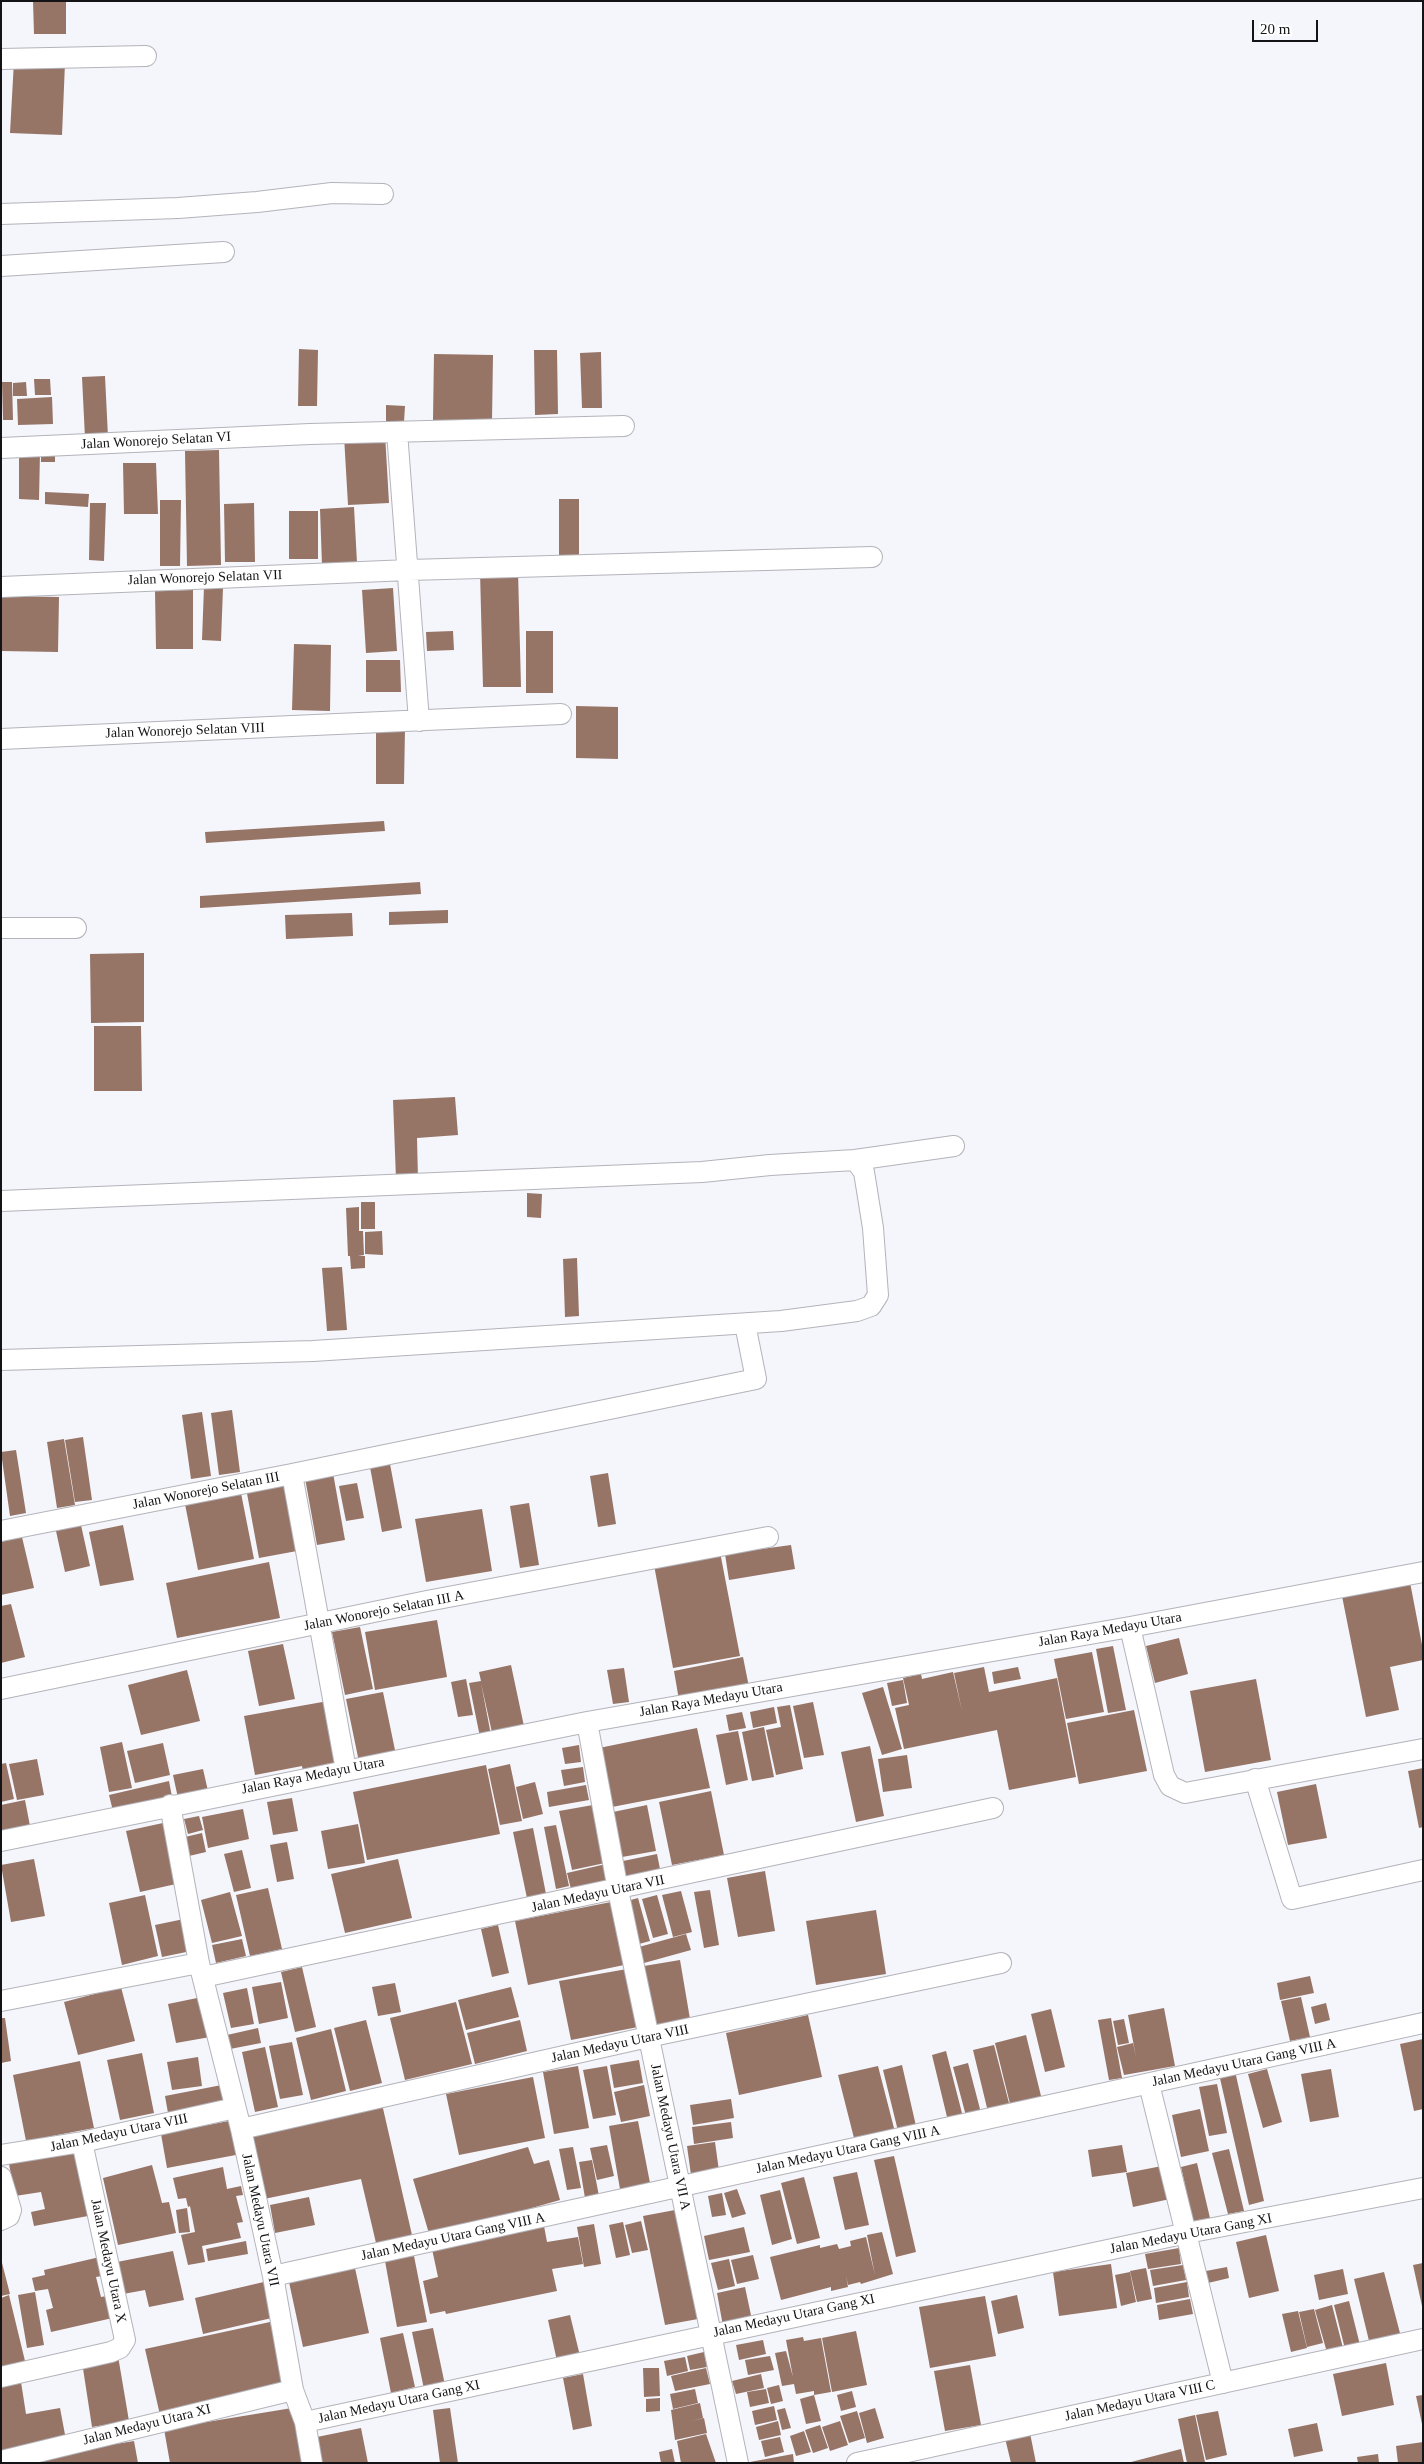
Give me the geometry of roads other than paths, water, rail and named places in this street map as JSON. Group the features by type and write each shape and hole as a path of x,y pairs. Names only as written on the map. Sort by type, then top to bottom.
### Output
{"street":[{"path":"1,58 146,56"},
{"path":"1,214 198,206 256,202 332,193 383,194"},
{"path":"1,266 224,252"},
{"name":"Jalan Wonorejo Selatan VI","path":"1,448 310,434 624,426"},
{"path":"397,432 419,721"},
{"name":"Jalan Wonorejo Selatan VII","path":"1,587 409,570 872,557"},
{"name":"Jalan Wonorejo Selatan VIII","path":"1,739 561,714"},
{"path":"1,928 76,928"},
{"path":"1,1202 702,1172 770,1165 855,1160 954,1146"},
{"path":"1,1360 314,1350 781,1322 857,1311 871,1306 878,1296 873,1228 864,1172 855,1160"},
{"path":"292,1474 756,1379 745,1324"},
{"name":"Jalan Wonorejo Selatan III","path":"1,1531 292,1474 346,1770"},
{"name":"Jalan Wonorejo Selatan III A","path":"1,1689 319,1624 768,1537"},
{"name":"Jalan Raya Medayu Utara","path":"1,1841 170,1805 587,1722 1130,1627 1423,1572"},
{"path":"1130,1627 1164,1775 1170,1786 1185,1794 1256,1779 1423,1749"},
{"name":"Jalan Medayu Utara VII A","path":"587,1722 618,1890 648,2037 682,2186 738,2463"},
{"path":"1256,1779 1292,1899 1423,1870"},
{"name":"Jalan Medayu Utara VII","path":"170,1805 201,1970 241,2129 273,2276 293,2390 305,2422 312,2463"},
{"name":"Jalan Medayu Utara VII","path":"1,2000 201,1970 618,1890 993,1808"},
{"name":"Jalan Medayu Utara VIII","path":"241,2129 648,2037 1001,1963"},
{"name":"Jalan Medayu Utara Gang VIII A","path":"273,2276 1423,2023"},
{"path":"1149,2084 1223,2383"},
{"name":"Jalan Medayu Utara VIII","path":"1,2155 82,2142 235,2108"},
{"name":"Jalan Medayu Utara X","path":"1,2377 111,2352 120,2348 125,2340 82,2142"},
{"path":"1,2177 11,2210 9,2216 1,2220"},
{"name":"Jalan Medayu Utara Gang XI","path":"305,2422 1187,2233 1285,2216 1423,2188"},
{"name":"Jalan Medayu Utara VIII C","path":"857,2463 1423,2339"},
{"name":"Jalan Medayu Utara XI","path":"1,2461 293,2390"}]}
